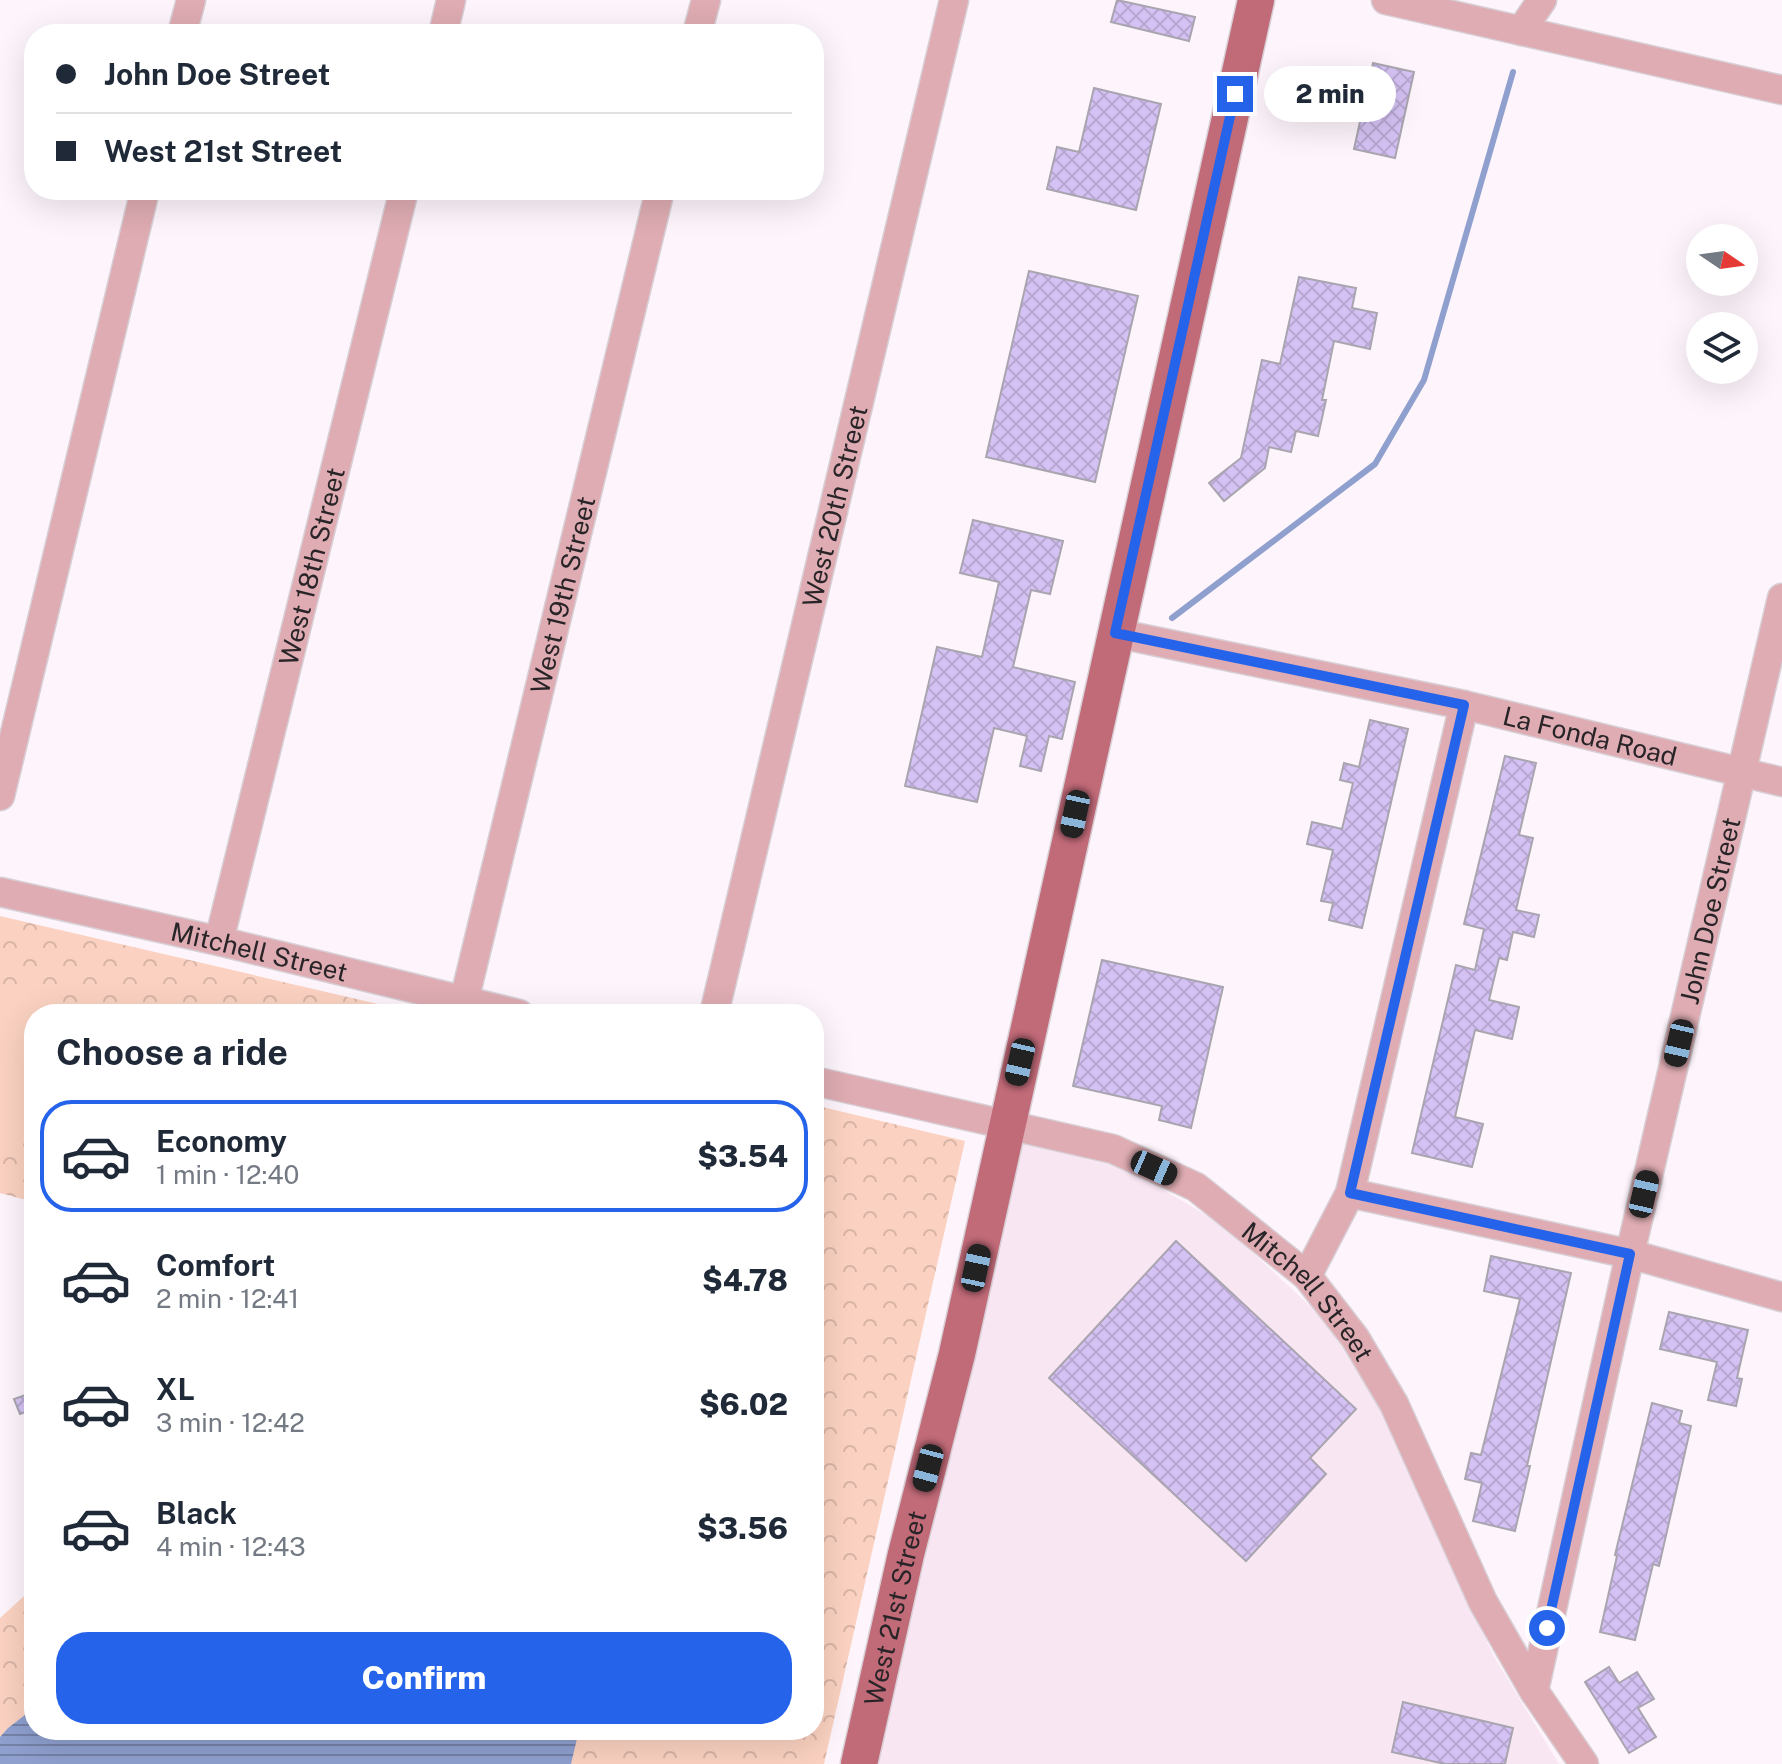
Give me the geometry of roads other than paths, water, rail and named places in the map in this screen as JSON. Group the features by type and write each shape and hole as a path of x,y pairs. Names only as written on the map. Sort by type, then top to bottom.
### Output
{"main road":[{"name":"West 21st Street","path":"859,1764 906,1554 957,1354 1256,0"}],"street":[{"path":"185,24 191,0"},
{"path":"445,24 451,0"},
{"path":"700,24 706,0"},
{"name":"West 20th Street","path":"716,1004 954,0"},
{"path":"1386,0 1782,90"},
{"path":"1521,31 1542,0"},
{"path":"0,796 143,200"},
{"name":"West 18th Street","path":"219,941 402,200"},
{"name":"West 19th Street","path":"464,1001 658,200"},
{"name":"John Doe Street","path":"1534,1691 1630,1254 1782,598"},
{"name":"La Fonda Road","path":"1115,633 1464,705 1782,782"},
{"path":"1307,1276 1350,1193 1464,705"},
{"name":"Mitchell Street","path":"0,892 477,1004"},
{"name":"Mitchell Street","path":"824,1083 1113,1149 1196,1187 1307,1276 1355,1338 1394,1404 1483,1602 1534,1691 1584,1764"},
{"path":"1350,1193 1630,1254 1782,1297"}],"water":[{"path":"24,1716 24,1740 577,1740 571,1764 0,1764 0,1737"}],"waterway":[{"path":"1172,618 1375,464 1424,380 1513,72"}]}
